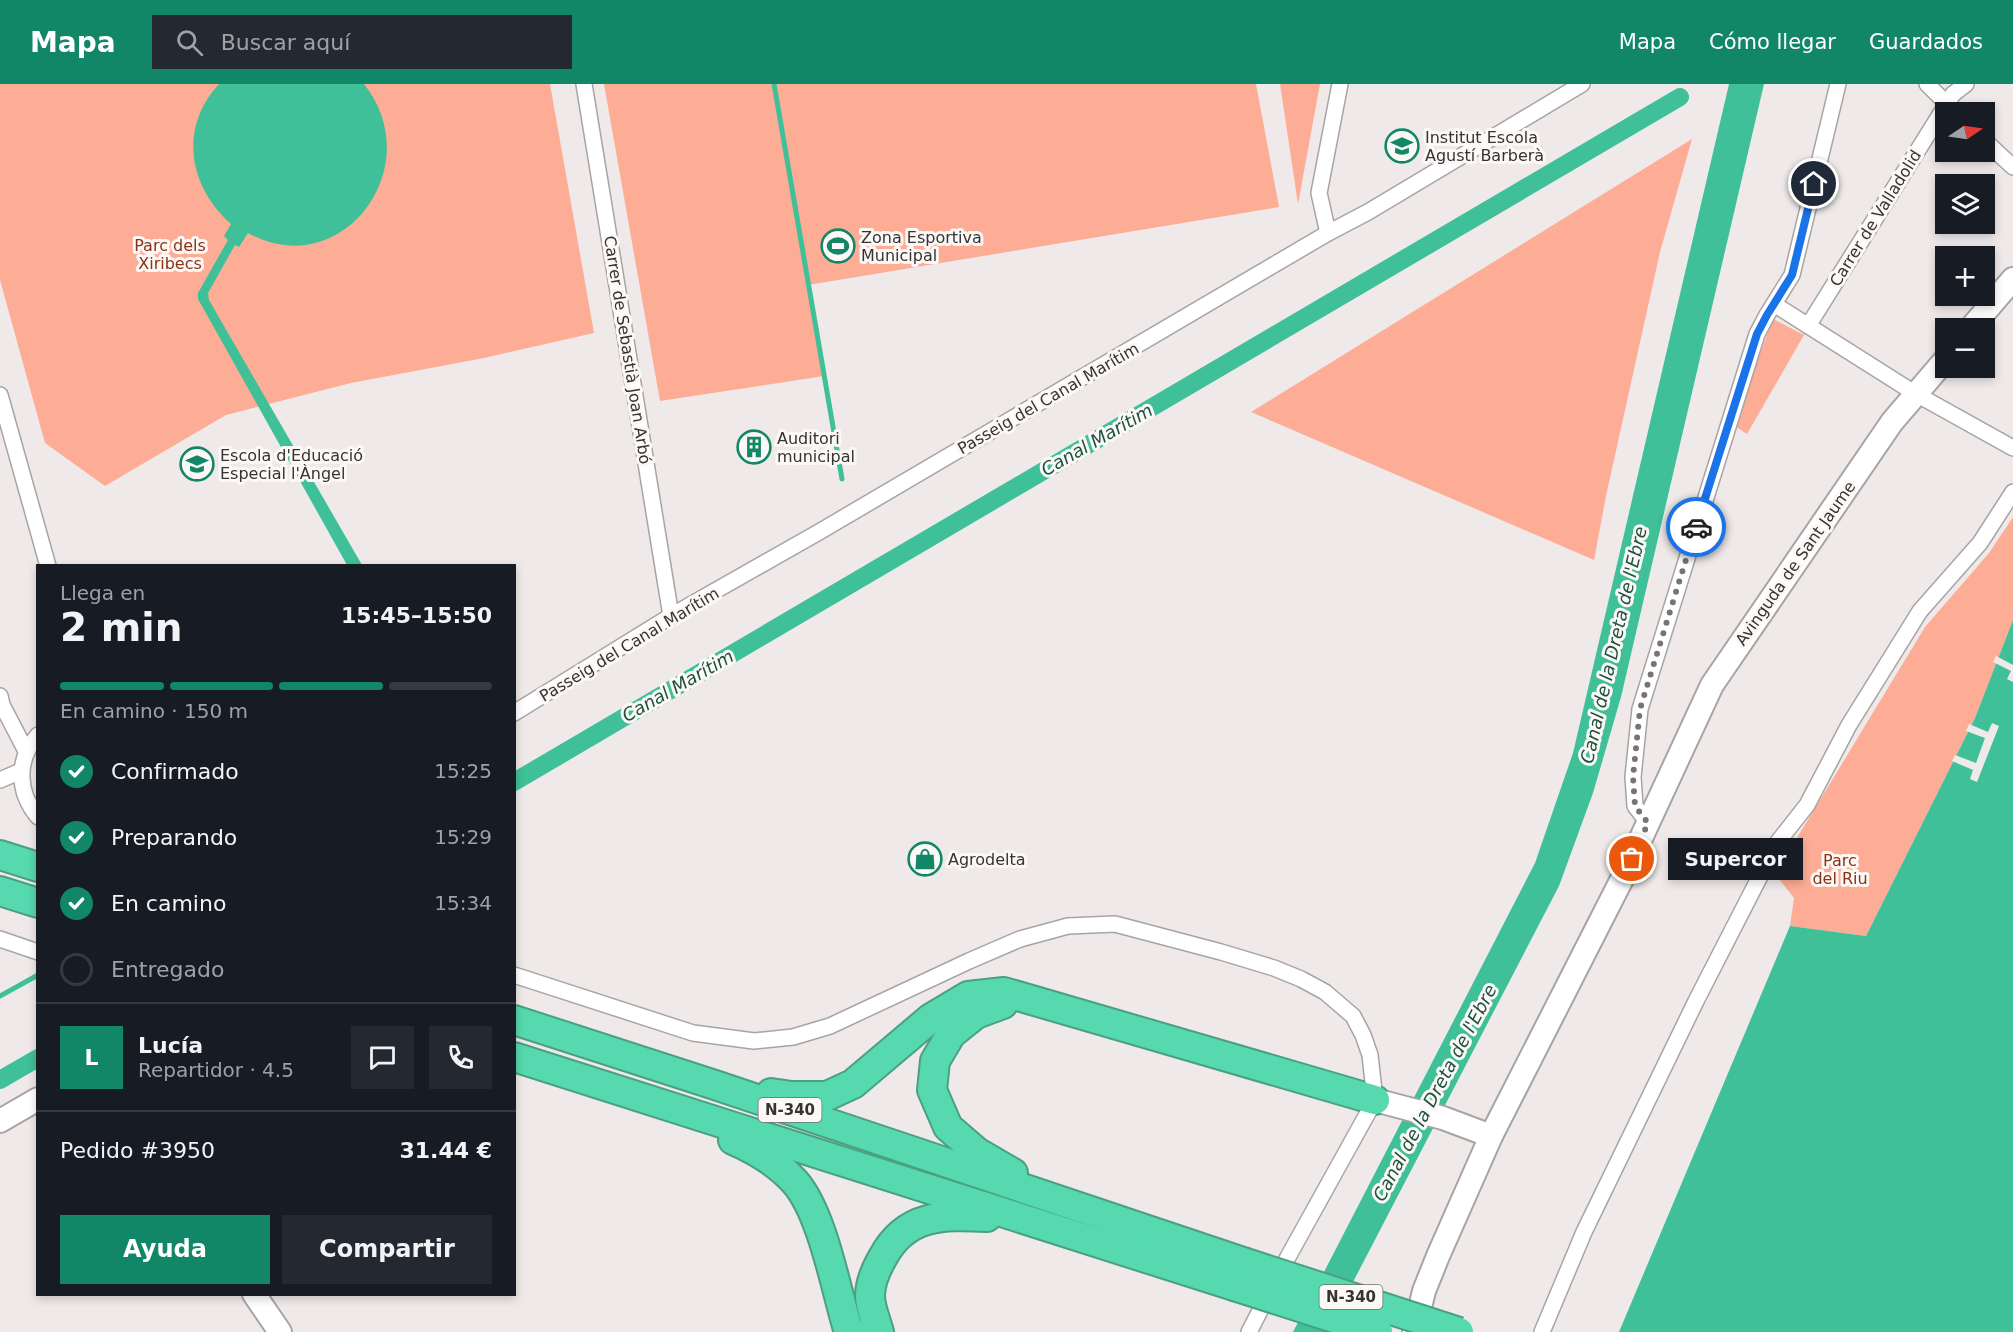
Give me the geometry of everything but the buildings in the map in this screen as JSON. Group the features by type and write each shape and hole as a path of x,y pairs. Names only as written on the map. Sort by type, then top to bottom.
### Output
{"highway":[{"path":"0,855 36,866"},
{"path":"0,891 36,902"},
{"path":"715,1085 792,1096 827,1095 853,1084 931,1018 968,996 1004,992 1385,1102"},
{"path":"1047,1004 1004,1004 976,1014 951,1034 935,1061 932,1090 948,1127 977,1152 1064,1203"},
{"name":"N-340","path":"516,1021 1064,1203 1378,1332"},
{"name":"N-340","path":"516,1058 1027,1220 1459,1332"},
{"path":"627,1093 758,1151 795,1182 815,1215 847,1326 851,1332"},
{"path":"879,1332 870,1297 874,1272 891,1242 918,1222 950,1215 1027,1220"}],"street":[{"name":"Carrer de Sebastià Joan Arbó","path":"584,84 671,616"},
{"path":"1328,233 1319,193 1340,84"},
{"name":"Passeig del Canal Marítim","path":"516,712 671,616 819,532 1328,233 1368,212 1582,84"},
{"path":"1648,823 1635,806 1633,777 1640,709 1757,334 1792,275 1838,84"},
{"path":"1927,84 1945,102"},
{"name":"Carrer de Valladolid","path":"1952,102 1953,94 1966,84"},
{"name":"Carrer de Valladolid","path":"1808,326 1935,132"},
{"path":"1995,150 2013,167"},
{"path":"1980,318 2013,279"},
{"path":"1774,304 1916,393 2013,448"},
{"name":"Avinguda de Sant Jaume","path":"1414,1332 1425,1291 1438,1256 1491,1136 1596,932 1712,685 1892,422 1935,371"},
{"path":"0,395 47,564"},
{"path":"1542,1332 1584,1232 1696,1001 1777,843 1808,805 1849,725 1920,611 1980,543 2013,492"},
{"path":"1,702 26,751"},
{"path":"36,738 26,751 21,771 22,788 27,803 36,814"},
{"path":"0,780 21,771"},
{"path":"516,976 693,1033 754,1041 793,1037 830,1026 1020,939 1068,926 1115,924 1274,968 1325,992 1353,1016 1363,1035 1385,1102 1288,1257 1249,1332"},
{"path":"0,939 36,951"},
{"path":"0,1121 36,1100"},
{"path":"1385,1102 1443,1118 1491,1136"},
{"path":"255,1296 280,1332"}],"green space":[{"name":"Parc dels Xiribecs","path":"0,84 550,84 594,333 484,358 351,383 226,415 105,486 45,443 0,280"},
{"name":"Zona Esportiva Municipal","path":"604,84 1256,84 1279,207 808,285 824,376 660,401"},
{"path":"1280,84 1320,84 1298,204"},
{"path":"1692,139 1660,252 1594,560 1251,412"},
{"path":"1773,319 1804,335 1747,434 1733,425"},
{"name":"Parc del Riu","path":"2013,517 2013,620 1975,718 1866,936 1790,926 1794,898 1775,874 1925,627 1989,553"}],"water":[{"path":"219,84 364,84 382,116 387,150 381,181 366,209 343,231 315,243 282,245 248,233 239,247 235,245 208,293 209,300 361,564 346,564 198,299 198,293 228,240 224,236 231,224 206,193 198,175 194,157 194,138 198,119 206,101"},
{"name":"Canal de la Dreta de l'Ebre","path":"1729,84 1764,84 1621,697 1593,793 1559,886 1327,1332 1293,1332 1535,863 1573,753"},
{"path":"2013,620 2013,1332 1619,1332 1790,926 1866,936 1975,718"}],"pier":[{"path":"1996,656 2013,665 2013,682 2007,679 2011,671 1993,662"},
{"path":"1992,723 1999,726 1977,782 1970,779 1973,770 1952,761 1955,755 1976,763 1985,738 1966,731 1969,724 1988,732"}],"waterway":[{"path":"774,84 842,479"},
{"name":"Canal Marítim","path":"516,781 1680,97"},
{"name":"Canal Marítim","path":"880,560 883,566"},
{"path":"0,996 36,976"},
{"name":"Canal Marítim","path":"0,1080 36,1059"}],"way so far":[{"path":"1632,859 1648,823 1635,806 1633,777 1640,709 1696,527"}],"place":[{"name":"Institut Escola Agustí Barberà","path":"1402,146"},
{"name":"Zona Esportiva Municipal","path":"838,246"},
{"name":"Auditori municipal","path":"754,447"},
{"name":"Escola d'Educació Especial l'Àngel","path":"197,464"},
{"name":"Agrodelta","path":"925,859"},
{"name":"Supercor","path":"1632,859"}],"route":[{"path":"1696,527 1757,334 1792,275 1814,184"}]}
